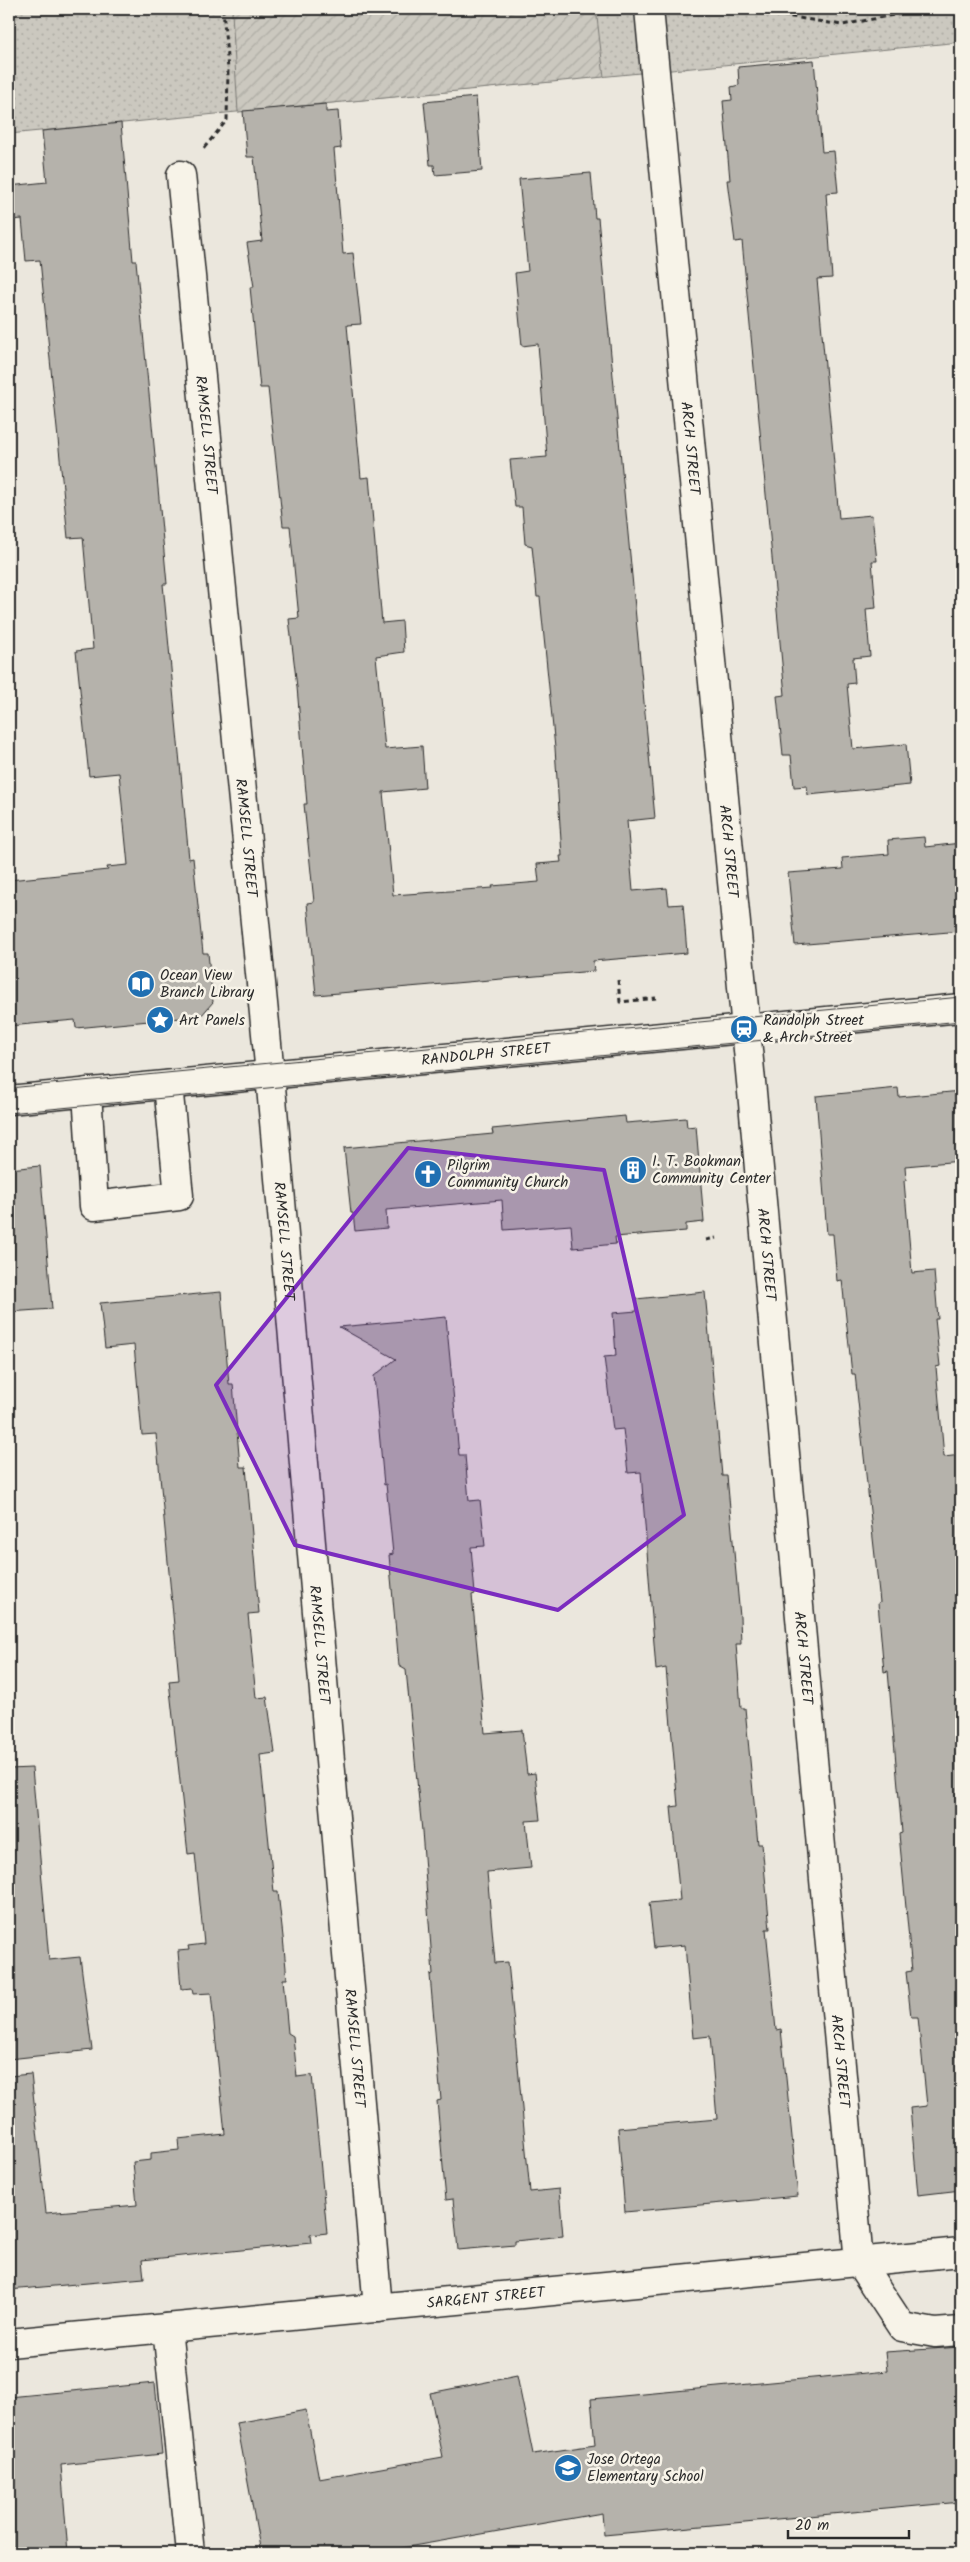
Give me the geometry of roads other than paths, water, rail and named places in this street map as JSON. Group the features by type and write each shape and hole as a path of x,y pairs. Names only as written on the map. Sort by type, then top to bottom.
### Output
{"street":[{"name":"ARCH STREET","path":"649,9 746,1029 859,2262"},
{"name":"RAMSELL STREET","path":"181,175 269,1075 378,2308"},
{"name":"RANDOLPH STREET","path":"9,1100 961,1008"},
{"path":"87,1092 94,1206 179,1196 168,1085"},
{"name":"SARGENT STREET","path":"9,2343 961,2252"},
{"path":"859,2262 902,2327 935,2333 961,2331"},
{"path":"167,2328 190,2553"}],"tram line":[{"path":"9,1088 961,997"},
{"path":"9,1113 961,1021"}],"place":[{"name":"Ocean View Branch Library","path":"141,984"},
{"name":"Art Panels","path":"160,1020"},
{"name":"Randolph Street & Arch Street","path":"744,1029"},
{"name":"I. T. Bookman Community Center","path":"633,1170"},
{"name":"Pilgrim Community Church","path":"428,1174"},
{"name":"Jose Ortega Elementary School","path":"568,2468"}]}
